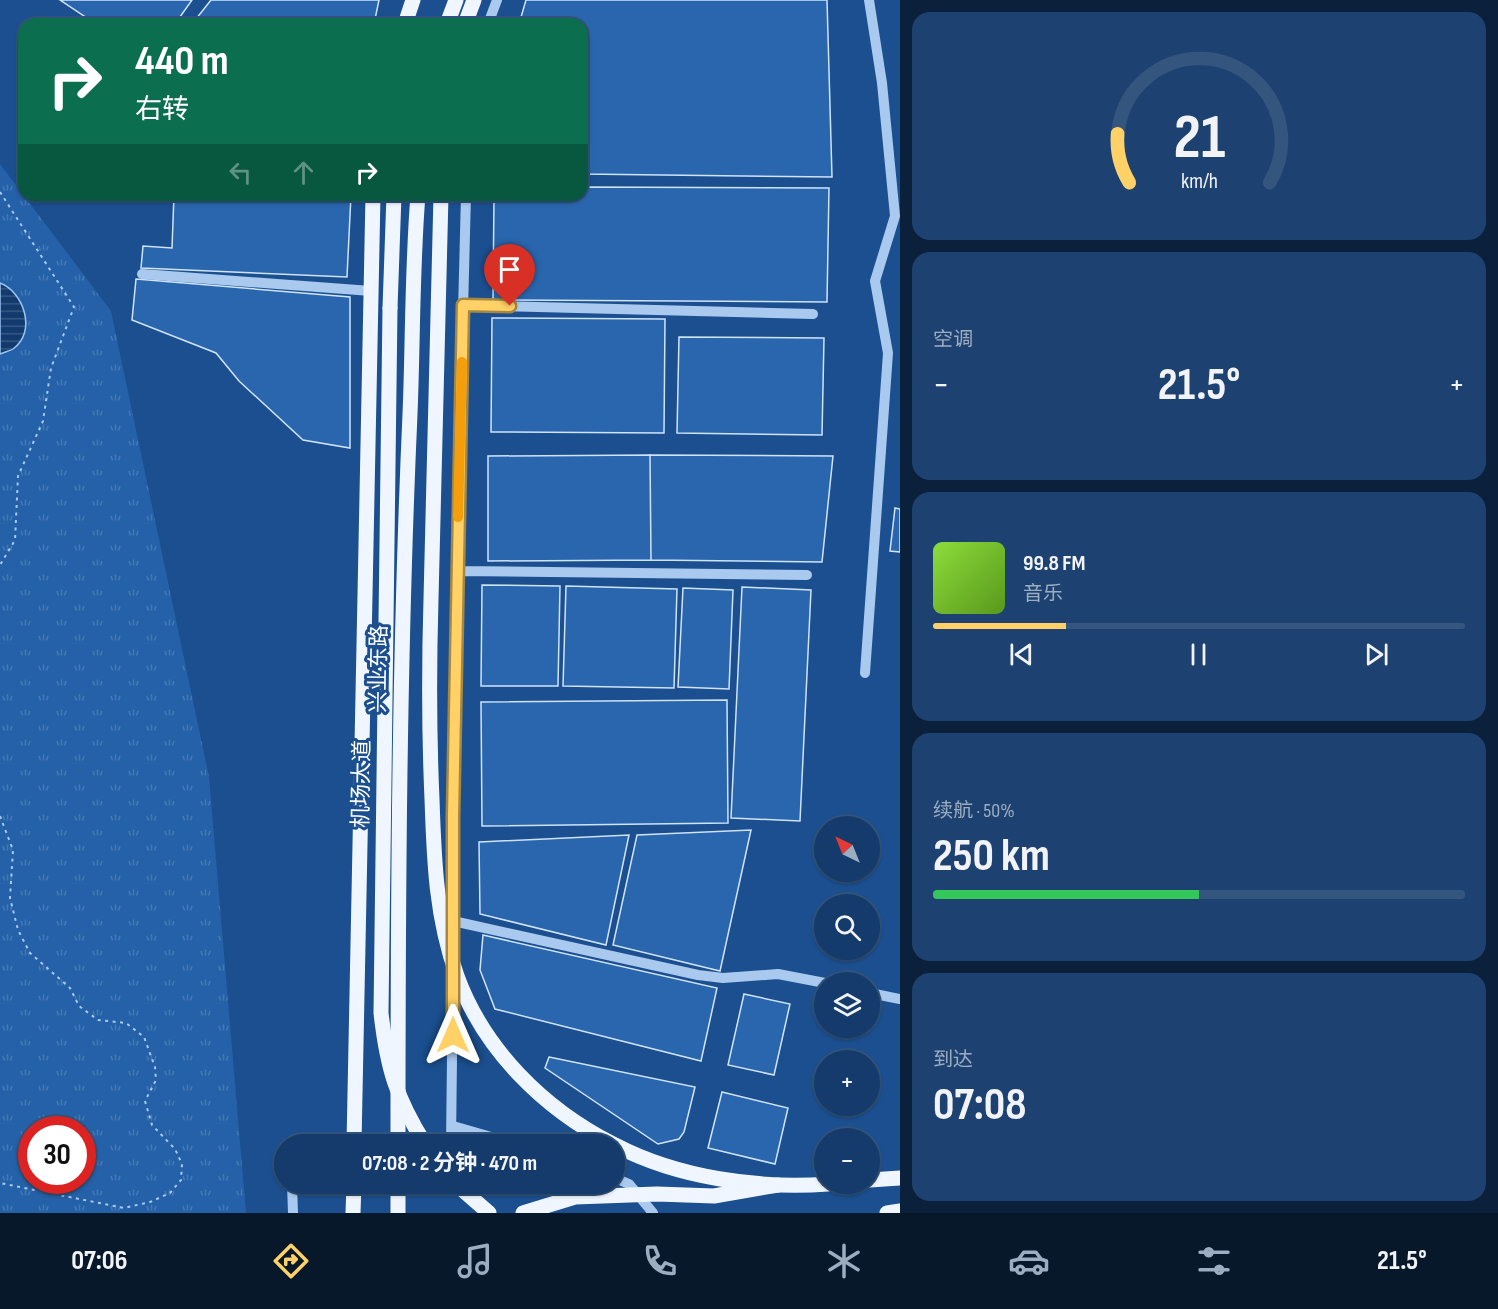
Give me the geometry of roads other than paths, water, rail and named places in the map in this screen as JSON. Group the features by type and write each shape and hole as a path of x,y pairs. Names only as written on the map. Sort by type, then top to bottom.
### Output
{"main road":[{"path":"407,18 413,0"},
{"path":"417,18 420,0"},
{"path":"449,18 456,0"},
{"path":"467,18 474,0"},
{"name":"兴业东路","path":"354,1134 373,201"},
{"name":"机场大道","path":"394,201 390,308 381,1013 386,1059 401,1103 419,1134"},
{"name":"兴业东路","path":"398,1134 403,581 413,343 414,238 417,201"},
{"path":"441,201 428,707 435,884 441,921 457,977 470,1004 505,1058 548,1102 597,1134"},
{"path":"625,1150 659,1164 688,1172 778,1185"},
{"path":"880,1179 900,1178"},
{"path":"523,1213 575,1197 646,1194 714,1196 778,1185 814,1184"},
{"path":"353,1213 354,1194"},
{"path":"398,1194 398,1213"},
{"path":"467,1194 489,1213"},
{"path":"887,1213 900,1211"}],"street":[{"path":"490,18 497,0"},
{"path":"865,673 888,353 875,280 895,216 882,83 869,0"},
{"path":"452,1134 457,571 466,201"},
{"path":"141,274 371,291"},
{"path":"463,305 813,314"},
{"path":"457,571 807,575"},
{"path":"453,921 698,975 723,978 778,974 814,981"},
{"path":"880,995 900,999"},
{"path":"453,1126 480,1134"},
{"path":"625,1182 629,1184 653,1213"},
{"path":"292,1194 293,1213"}]}
